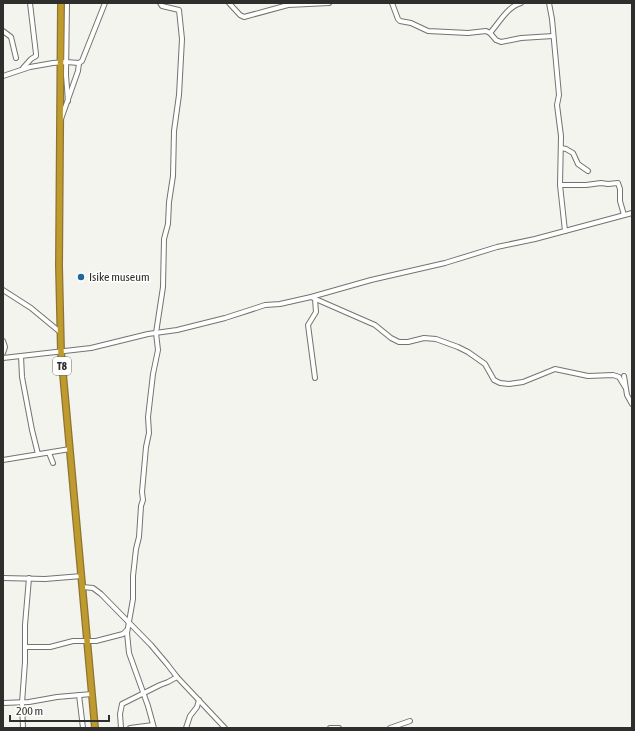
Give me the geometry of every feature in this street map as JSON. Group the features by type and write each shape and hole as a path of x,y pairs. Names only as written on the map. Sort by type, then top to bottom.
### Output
{"highway":[{"name":"T8","path":"61,3 64,62 61,120 59,266 60,332 95,728"}],"street":[{"path":"22,69 31,59 36,56 30,3"},
{"path":"67,3 64,62 68,102"},
{"path":"61,120 78,71 79,63 84,57 105,3"},
{"path":"130,728 153,727 129,652 128,629 134,595 133,576 139,537 141,506 143,500 142,492 146,446 149,433 148,418 153,374 158,350 156,333 163,287 164,239 168,224 169,202 173,176 174,131 179,95 182,39 179,10 162,6 160,3"},
{"path":"229,3 240,15 244,17 288,5 329,3"},
{"path":"392,3 396,16 400,21 411,23 428,31 468,33 483,31 490,33 496,40 501,42 521,38 553,36"},
{"path":"490,33 505,14 515,5 521,3"},
{"path":"549,3 552,19 559,95 557,105 562,148 560,185 565,231"},
{"path":"3,31 11,37 16,58"},
{"path":"3,76 22,69 64,62 79,63"},
{"path":"562,148 573,153 578,164 588,171"},
{"path":"560,185 618,183 620,201 624,215"},
{"path":"3,358 91,348 156,333 177,330 225,318 265,305 313,298 373,280 445,263 497,247 632,213"},
{"path":"3,290 31,308 60,332"},
{"path":"313,298 316,312 308,325 315,378"},
{"path":"313,298 376,325 391,338 399,342 408,342 424,338 436,339 458,347 485,364 494,380 500,383 509,384 523,382 555,369 588,376 613,375 619,377 626,386"},
{"path":"3,341 3,353"},
{"path":"22,356 22,377 38,454"},
{"path":"624,376 627,395 632,404"},
{"path":"3,460 70,449"},
{"path":"49,453 53,463"},
{"path":"3,578 60,579 82,576"},
{"path":"23,728 22,703 25,676 25,624 30,578"},
{"path":"82,587 89,587 96,590 160,656 177,677 225,728"},
{"path":"25,647 50,646 73,641 96,641 123,634 128,629"},
{"path":"120,728 122,704 177,677"},
{"path":"3,703 22,703 92,694"},
{"path":"79,695 83,728"},
{"path":"186,728 190,716 198,707 199,700"},
{"path":"390,728 410,721"},
{"path":"330,728 339,728"}],"place":[{"name":"Isike museum","path":"81,277"}]}
